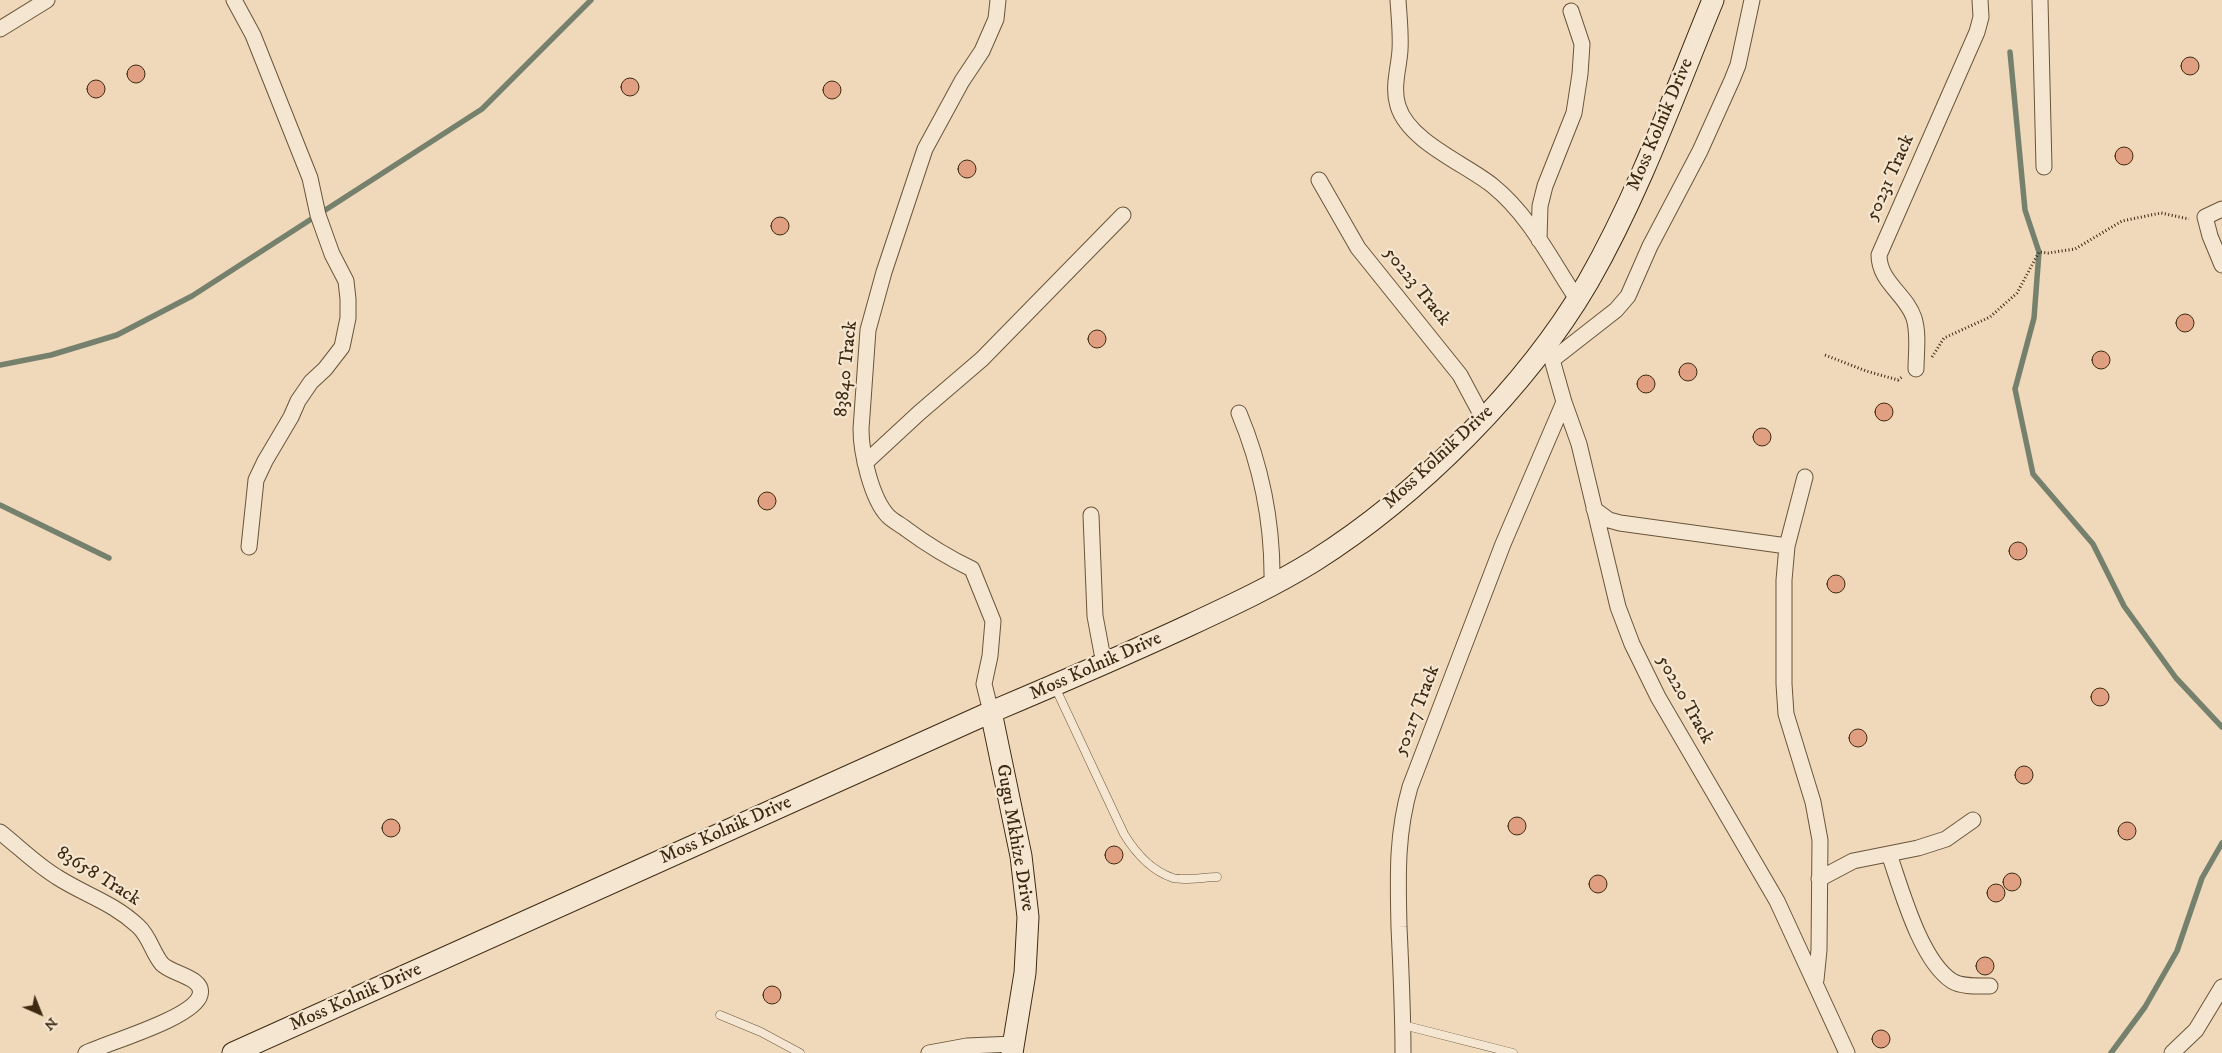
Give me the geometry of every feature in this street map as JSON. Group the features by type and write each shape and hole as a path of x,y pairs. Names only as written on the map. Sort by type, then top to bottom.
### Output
{"main road":[{"name":"Moss Kolnik Drive","path":"233,1053 1222,610 1311,562 1354,534 1444,458 1550,351 1636,186 1714,0"},
{"name":"Gugu Mkhize Drive","path":"991,712 1021,856 1028,916 1025,973 1013,1049"}],"street":[{"path":"0,29 47,0"},
{"path":"234,0 253,35 308,170 318,215 346,281 348,299 348,318 342,347 325,369 311,382 298,401 291,417 264,460 256,480 249,547"},
{"name":"83840 Track","path":"991,712 984,684 990,656 993,621 972,569 934,550 887,515 875,491 865,463 861,446 861,429 868,330 877,294 925,149 990,34 996,19 998,0"},
{"path":"1398,0 1400,50 1396,70 1396,90 1398,105 1403,119 1415,132 1492,185 1513,204 1577,299"},
{"path":"1550,351 1616,310 1628,296 1650,246 1700,152 1732,80 1738,65 1752,0"},
{"name":"50231 Track","path":"1916,369 1914,317 1884,276 1879,255 1976,32 1981,17 1980,0"},
{"path":"2040,0 2044,167"},
{"path":"1539,240 1540,206 1548,178 1574,113 1581,67 1582,44 1570,10"},
{"name":"50223 Track","path":"1319,180 1358,248 1460,375 1483,418"},
{"path":"2222,209 2205,217 2210,236 2222,264"},
{"path":"865,463 982,359 1123,215"},
{"name":"50220 Track","path":"1550,351 1564,402 1579,444 1618,607 1637,657 1777,902 1847,1053"},
{"name":"50217 Track","path":"1403,1053 1398,868 1399,835 1403,812 1410,787 1503,544 1564,402"},
{"path":"1239,413 1251,442 1262,478 1273,553 1272,583"},
{"path":"1805,477 1787,546 1784,580 1784,684 1786,714 1813,802 1820,840 1819,950 1815,981"},
{"path":"1594,509 1609,520 1620,524 1787,546"},
{"path":"1090,515 1095,616 1104,664"},
{"path":"1819,879 1853,861 1918,848 1946,839 1973,820"},
{"name":"83658 Track","path":"0,832 57,878 103,900 124,915 148,936 162,964 169,970 197,983 200,988 200,995 197,1001 179,1016 86,1053"},
{"path":"1889,854 1922,943 1941,971 1952,981 1964,985 1990,986"},
{"path":"2172,1053 2196,1030 2222,987"},
{"path":"929,1053 966,1046 1013,1049"}],"lane":[{"path":"1054,686 1124,834 1132,847 1154,867 1174,878 1217,877"},
{"path":"720,1015 761,1032 800,1053"},
{"path":"1403,1026 1513,1053"}],"path":[{"path":"1825,355 1866,371 1898,380 1935,355 1944,338 1990,317 2017,293 2038,252 2048,253 2075,249 2122,221 2161,213 2186,220 2205,217"}],"building":[{"path":"2186,57 2194,57 2199,62 2197,73 2186,75 2181,70 2181,62"},
{"path":"132,65 140,65 145,70 143,81 132,83 127,78 127,70"},
{"path":"626,78 634,78 639,83 637,94 626,96 621,91 621,83"},
{"path":"92,80 100,80 105,85 103,96 92,98 87,93 87,85"},
{"path":"828,81 836,81 841,86 839,97 828,99 823,94 823,86"},
{"path":"2120,147 2128,147 2133,152 2131,163 2120,165 2115,160 2115,152"},
{"path":"963,160 971,160 976,165 974,176 963,178 958,173 958,165"},
{"path":"776,217 784,217 789,222 787,233 776,235 771,230 771,222"},
{"path":"2181,314 2189,314 2194,319 2192,330 2181,332 2176,327 2176,319"},
{"path":"1093,330 1101,330 1106,335 1104,346 1093,348 1088,343 1088,335"},
{"path":"2097,351 2105,351 2110,356 2108,367 2097,369 2092,364 2092,356"},
{"path":"1684,363 1692,363 1697,368 1695,379 1684,381 1679,376 1679,368"},
{"path":"1642,375 1650,375 1655,380 1653,391 1642,393 1637,388 1637,380"},
{"path":"1880,403 1888,403 1893,408 1891,419 1880,421 1875,416 1875,408"},
{"path":"1758,428 1766,428 1771,433 1769,444 1758,446 1753,441 1753,433"},
{"path":"763,492 771,492 776,497 774,508 763,510 758,505 758,497"},
{"path":"2014,542 2022,542 2027,547 2025,558 2014,560 2009,555 2009,547"},
{"path":"1832,575 1840,575 1845,580 1843,591 1832,593 1827,588 1827,580"},
{"path":"2096,688 2104,688 2109,693 2107,704 2096,706 2091,701 2091,693"},
{"path":"1854,729 1862,729 1867,734 1865,745 1854,747 1849,742 1849,734"},
{"path":"2020,766 2028,766 2033,771 2031,782 2020,784 2015,779 2015,771"},
{"path":"1513,817 1521,817 1526,822 1524,833 1513,835 1508,830 1508,822"},
{"path":"387,819 395,819 400,824 398,835 387,837 382,832 382,824"},
{"path":"2123,822 2131,822 2136,827 2134,838 2123,840 2118,835 2118,827"},
{"path":"1110,846 1118,846 1123,851 1121,862 1110,864 1105,859 1105,851"},
{"path":"2008,873 2016,873 2021,878 2019,889 2008,891 2003,886 2003,878"},
{"path":"1594,875 1602,875 1607,880 1605,891 1594,893 1589,888 1589,880"},
{"path":"1992,884 2000,884 2005,889 2003,900 1992,902 1987,897 1987,889"},
{"path":"1981,957 1989,957 1994,962 1992,973 1981,975 1976,970 1976,962"},
{"path":"768,986 776,986 781,991 779,1002 768,1004 763,999 763,991"},
{"path":"1877,1030 1885,1030 1890,1035 1888,1046 1877,1048 1872,1043 1872,1035"}],"waterway":[{"path":"0,365 51,355 117,335 192,296 482,109 591,0"},
{"path":"2010,52 2025,210 2039,252 2034,318 2015,389 2033,474 2093,544 2124,606 2176,678 2222,727"},
{"path":"0,505 109,558"},
{"path":"2111,1053 2145,1007 2177,951 2202,878 2222,843"}]}
